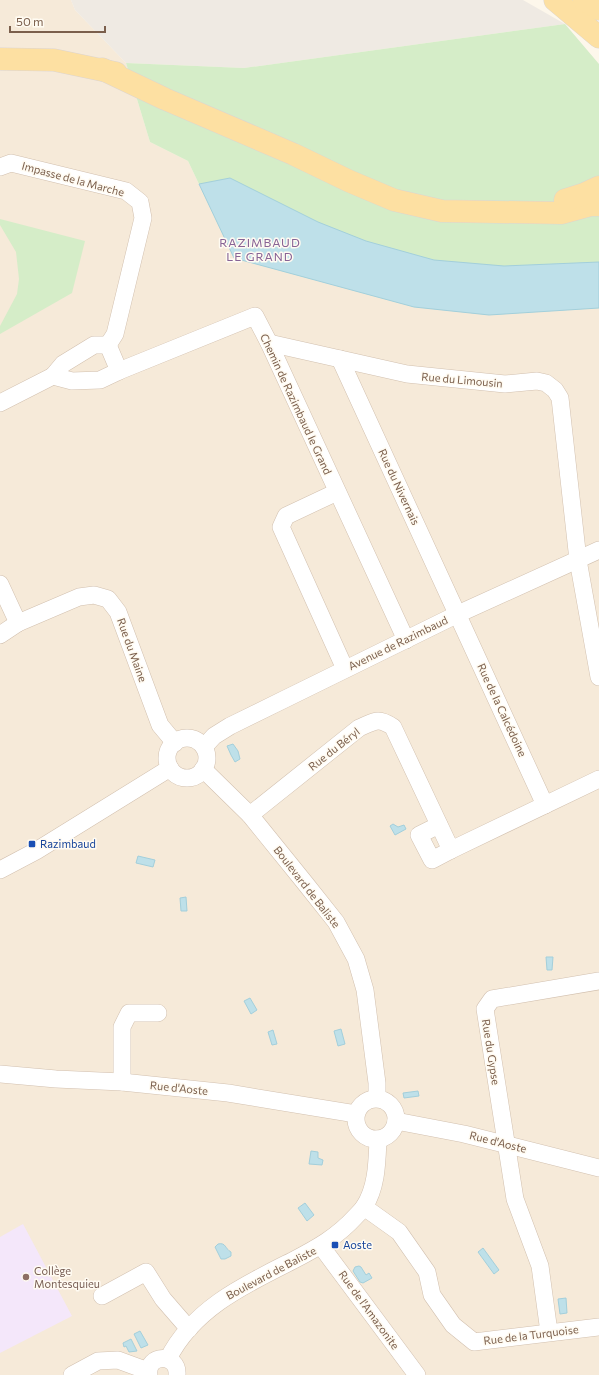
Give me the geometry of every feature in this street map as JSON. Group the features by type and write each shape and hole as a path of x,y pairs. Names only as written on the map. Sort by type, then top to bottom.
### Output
{"main road":[{"path":"555,0 599,38"},
{"path":"573,0 599,18"},
{"path":"584,0 599,9"},
{"path":"0,59 54,60 102,69 172,87 212,107 293,154 349,182 394,200 442,211 562,213 599,205"},
{"path":"519,212 584,194 599,187"}],"street":[{"name":"Impasse de la Marche","path":"0,167 11,163 126,191 140,202 143,218 115,334 108,345"},
{"name":"Chemin de Razimbaud le Grand","path":"119,371 255,316 269,343 406,640"},
{"name":"Rue du Limousin","path":"269,343 406,374 506,384 537,381 546,383 555,390 560,398 578,560 599,677"},
{"path":"0,403 53,376 63,364 94,345 108,345 119,371 100,380 72,381 53,376"},
{"name":"Rue du Nivernais","path":"340,360 458,614"},
{"path":"337,492 286,516 281,527 345,669"},
{"name":"Avenue de Razimbaud","path":"204,748 214,736 230,726 458,614 599,550"},
{"path":"0,584 18,623"},
{"name":"Rue du Maine","path":"0,635 18,623 79,597 94,595 108,600 118,612 160,725 175,742"},
{"name":"Rue de la Calcédoine","path":"458,614 545,805"},
{"name":"Rue du Béryl","path":"250,815 360,728 378,720 385,721 394,727 451,850 599,779"},
{"path":"180,739 194,739 200,742 204,748 207,758 203,769 199,774 193,777 180,776 174,773 170,768 167,757 171,747 180,739"},
{"path":"0,870 36,851 170,768"},
{"name":"Boulevard de Baliste","path":"203,769 250,815 336,922 356,959 365,990 377,1083 377,1098"},
{"name":"Rue du Gypse","path":"549,1332 540,1266 515,1199 485,1009 492,999 599,982"},
{"path":"122,1082 122,1027 129,1013 158,1013"},
{"name":"Rue d'Aoste","path":"0,1074 56,1079 122,1082 228,1093 356,1114"},
{"path":"377,1098 384,1100 394,1108 396,1121 390,1134 384,1138 372,1139 365,1137 360,1133 355,1121 358,1109 366,1101 377,1098"},
{"name":"Rue d'Aoste","path":"396,1121 464,1134 599,1168"},
{"name":"Boulevard de Baliste","path":"168,1359 189,1328 212,1307 232,1292 321,1246 346,1227 364,1207 373,1187 377,1167 378,1139"},
{"name":"Rue de la Turquoise","path":"364,1207 399,1232 427,1272 432,1295 454,1324 474,1342 599,1327"},
{"name":"Rue de l'Amazonite","path":"321,1246 417,1375"},
{"path":"102,1296 146,1272 163,1299 189,1328"},
{"path":"72,1375 98,1361 118,1360 149,1373 150,1366 158,1359 168,1359 173,1362 176,1367 176,1375"}],"shaded area":[{"path":"0,0 71,0 75,10 126,63 150,142 188,161 234,258 414,307 489,315 599,308 599,1375 0,1375"},
{"path":"71,0 523,0 565,24 244,68 126,63 75,10"},
{"name":"Collège Montesquieu","path":"23,1224 72,1316 0,1353 0,1237"}],"green space":[{"path":"565,24 599,64 599,308 489,315 414,307 234,258 188,161 150,142 126,63 244,68"},
{"path":"0,219 85,241 72,293 0,334 0,326 17,294 19,279 16,252 0,225"}],"water":[{"path":"230,178 318,222 366,241 434,260 504,266 599,262 599,308 489,315 414,307 234,258 199,184"},
{"path":"233,744 238,751 240,759 235,762 227,746"},
{"path":"393,824 398,827 404,825 406,829 395,835 390,826"},
{"path":"138,856 155,860 153,867 136,863"},
{"path":"186,897 187,911 181,911 180,898"},
{"path":"546,957 553,957 552,970 547,970"},
{"path":"250,998 257,1010 251,1014 244,1001"},
{"path":"341,1029 345,1044 338,1046 334,1031"},
{"path":"273,1030 277,1044 272,1045 268,1032"},
{"path":"418,1091 419,1096 404,1098 403,1093"},
{"path":"311,1151 318,1152 318,1158 323,1160 322,1165 309,1164"},
{"path":"305,1203 314,1215 307,1221 298,1208"},
{"path":"218,1244 223,1244 231,1252 231,1256 221,1259 215,1247"},
{"path":"483,1248 499,1270 494,1274 478,1252"},
{"path":"359,1266 366,1275 369,1273 372,1278 363,1283 360,1282 353,1271 355,1267"},
{"path":"566,1298 567,1313 560,1314 558,1299"},
{"path":"140,1331 148,1345 141,1348 134,1334"},
{"path":"131,1339 137,1351 129,1352 126,1346 124,1347 123,1343"}],"place":[{"name":"Razimbaud","path":"32,844"},
{"name":"Aoste","path":"335,1245"},
{"name":"Collège Montesquieu","path":"26,1277"}],"district":[{"name":"RAZIMBAUD LE GRAND","path":"260,250"}]}
